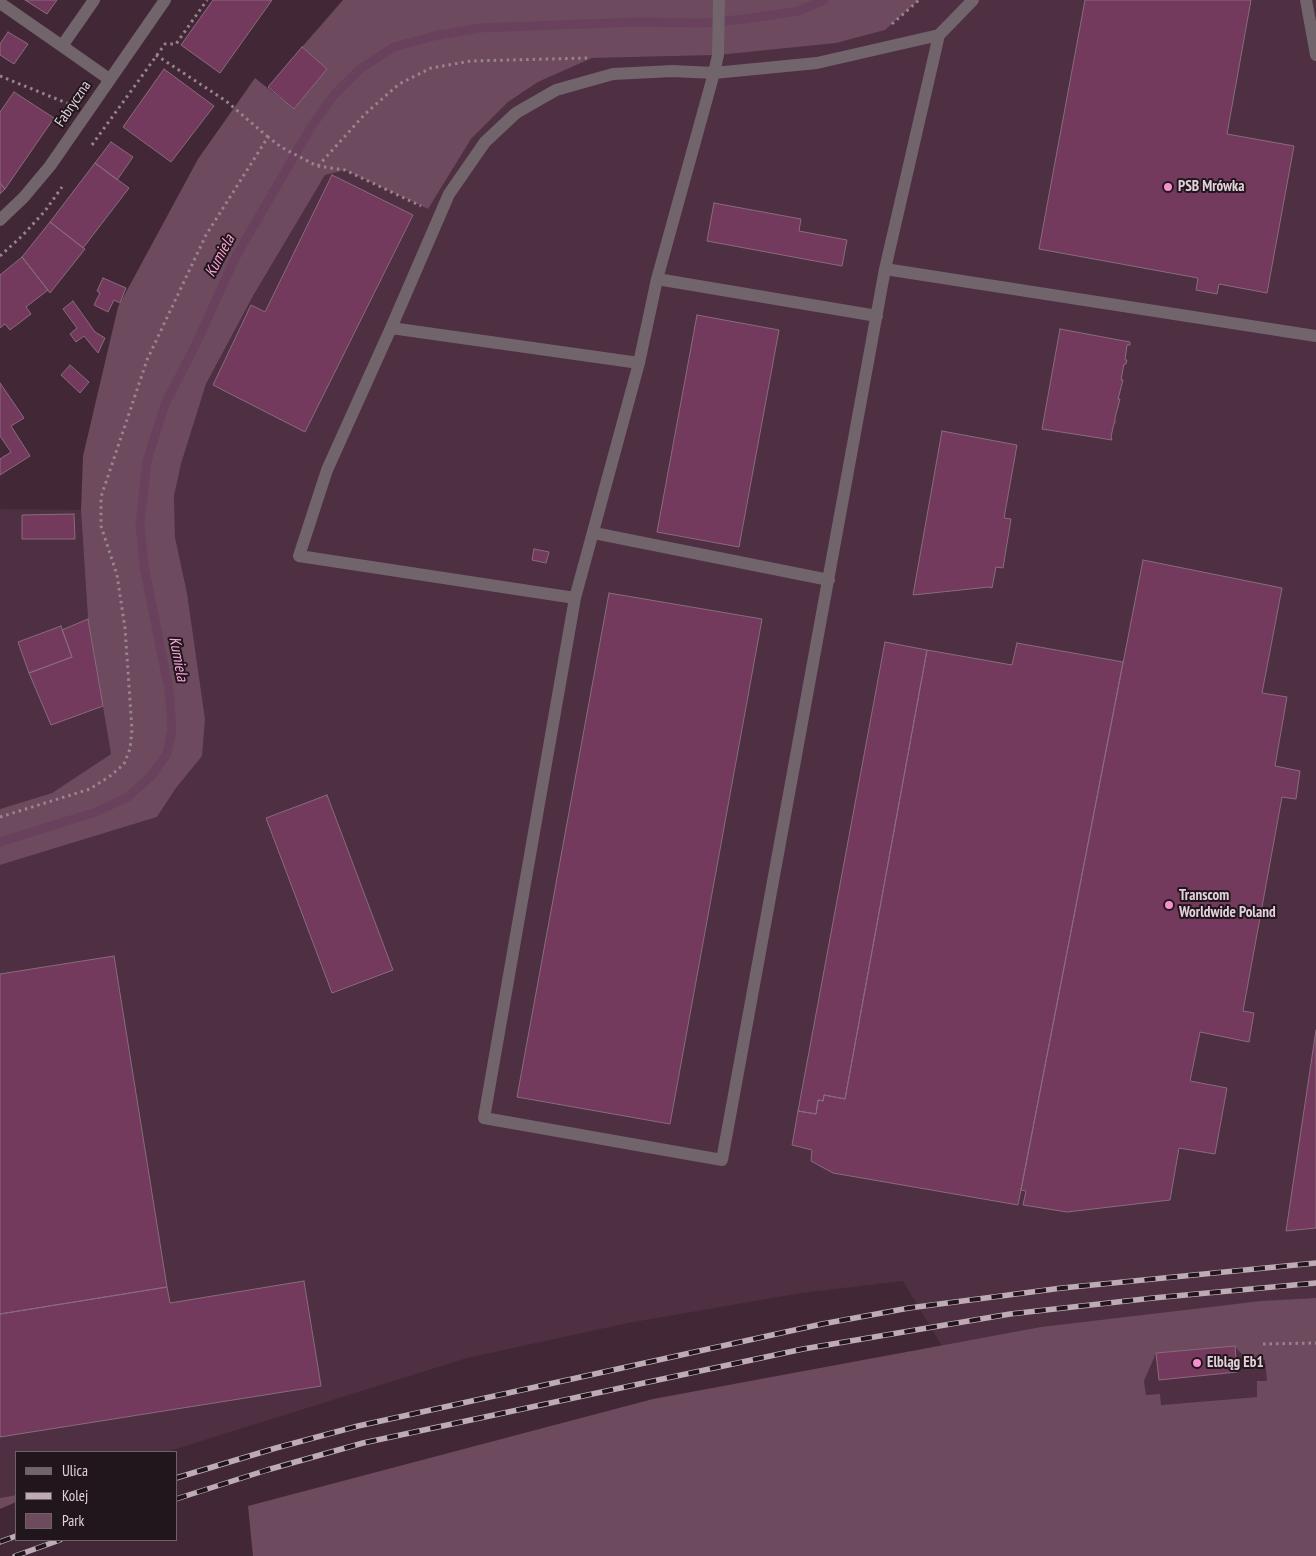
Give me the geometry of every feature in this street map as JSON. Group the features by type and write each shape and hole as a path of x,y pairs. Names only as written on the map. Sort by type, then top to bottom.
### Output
{"street":[{"path":"62,46 94,0"},
{"name":"Fabryczna","path":"0,220 24,197 50,166 165,0"},
{"path":"719,0 718,55 714,73 657,279 639,363 575,598 484,1118 722,1160 885,269 939,35 973,0"},
{"path":"1306,0 1316,55"},
{"path":"0,3 109,79"},
{"path":"575,598 299,556 327,470 449,194 485,142 516,112 556,90 613,74 673,71 714,73 817,63 939,35"},
{"path":"885,269 1316,336"},
{"path":"657,279 877,316"},
{"path":"390,328 639,363"},
{"path":"594,533 828,580"}],"path":[{"path":"90,149 165,44 176,44 207,0"},
{"path":"136,42 226,101 281,147 317,166 345,170 440,215"},
{"path":"0,76 67,102 84,116"},
{"path":"0,817 90,789 124,764 130,749 132,730 125,628 117,575 101,526 101,497 147,360 206,235 268,137"},
{"path":"0,256 45,211 67,180"},
{"path":"1263,1344 1316,1343"}],"shaded area":[{"path":"919,0 1316,0 1316,1359 1267,1381 1257,1397 1161,1405 1146,1395 1143,1380 952,1363 903,1281 801,1293 628,1323 467,1358 169,1451 15,1451 15,1495 0,1498 0,865 157,817 176,788 205,719 187,593 175,537 174,496 181,464 206,384 253,296 325,175 345,170 428,209 471,139 508,102 538,82 592,58 718,55 885,30"},
{"path":"0,509 81,510 88,619 111,754 52,793 0,809"}],"green space":[{"path":"343,0 919,0 885,30 836,43 718,55 592,58 538,82 508,102 471,139 428,209 345,170 325,175 253,296 206,384 181,464 174,496 175,537 187,593 205,719 202,756 176,788 157,817 0,865 0,809 52,793 111,754 88,619 81,510 83,456 118,307 198,159 255,78 294,109 327,69 302,47"},
{"path":"1316,1298 1316,1556 253,1556 248,1506 653,1399 1041,1327 1261,1301","holes":["1234,1346 1247,1359 1265,1360 1267,1381 1257,1381 1257,1397 1161,1405 1160,1394 1146,1395 1144,1381 1156,1353"]},
{"path":"15,1495 15,1502 0,1509 0,1498"}],"building":[{"path":"25,0 57,0 47,14"},
{"path":"213,0 272,0 220,73 181,45"},
{"name":"PSB Mrówka","path":"1085,0 1251,0 1227,134 1294,146 1267,293 1219,284 1217,294 1196,290 1198,278 1039,249"},
{"path":"8,32 28,44 14,64 0,55 0,44"},
{"path":"302,47 327,69 294,109 268,87"},
{"path":"164,69 214,106 171,162 123,127"},
{"path":"14,92 54,118 5,189 0,183 0,112"},
{"path":"111,142 133,157 117,180 95,163"},
{"path":"95,163 129,188 83,248 50,222"},
{"path":"332,175 413,215 305,432 213,385 251,305 265,312"},
{"path":"0,183 5,189 0,194"},
{"path":"714,203 801,219 799,231 847,240 842,266 707,241"},
{"path":"50,222 85,249 50,293 22,257"},
{"path":"22,257 48,290 26,307 31,314 10,330 5,324 0,328 0,275"},
{"path":"103,278 126,288 120,303 114,300 108,312 94,305 100,293 97,291"},
{"path":"73,301 95,332 105,338 98,353 84,336 76,342 70,334 77,328 63,309"},
{"path":"697,315 779,330 739,547 657,532"},
{"path":"1060,329 1130,342 1130,345 1127,345 1125,360 1127,360 1126,364 1124,364 1121,380 1123,380 1111,437 1112,440 1042,429"},
{"path":"70,365 89,382 80,393 61,375"},
{"path":"0,383 24,418 11,426 30,456 0,475 0,459 11,452 0,436"},
{"path":"942,431 1017,445 1004,518 1011,519 1003,568 996,567 992,588 913,595"},
{"path":"74,514 75,539 22,539 22,515"},
{"path":"534,549 549,552 546,563 532,560"},
{"name":"Transcom Worldwide Poland","path":"1143,560 1282,588 1262,693 1287,697 1275,766 1300,771 1296,799 1282,797 1243,1011 1254,1013 1249,1042 1200,1032 1190,1081 1227,1088 1215,1154 1179,1148 1170,1200 1067,1212 1023,1205 1026,1191 1021,1190"},
{"path":"609,593 762,619 670,1124 517,1097"},
{"path":"88,619 103,706 51,725 29,673 72,657 62,630"},
{"path":"61,626 72,657 29,673 18,642"},
{"path":"885,642 927,650 845,1099 824,1095 823,1101 818,1100 816,1114 798,1111"},
{"path":"1017,643 1123,662 1018,1205 833,1173 811,1161 812,1150 792,1145 798,1111 816,1114 818,1100 823,1101 824,1095 845,1099 927,650 1012,665"},
{"path":"327,795 393,970 332,993 266,818"},
{"path":"114,956 167,1287 0,1314 0,974"},
{"path":"1316,1030 1316,1228 1286,1231"},
{"path":"304,1281 321,1386 0,1437 0,1314 167,1287 170,1303"},
{"name":"Elbląg Eb1","path":"1235,1346 1237,1372 1159,1380 1156,1353"}],"waterway":[{"name":"Kumiela","path":"0,842 96,812 128,797 151,776 167,754 172,729 169,690 144,566 140,524 147,461 165,404 195,346 235,258 311,127 334,95 360,69 394,47 434,36 479,28 636,22 702,23 746,19 798,11 824,0"}],"railway":[{"path":"178,1477 358,1426 822,1324 909,1308 1062,1288 1316,1263"},
{"path":"178,1498 267,1470 363,1443 803,1349 1010,1314 1153,1298 1316,1283"},
{"path":"0,1542 15,1536"},
{"path":"15,1556 57,1541"}],"place":[{"name":"PSB Mrówka","path":"1168,187"},
{"name":"Transcom Worldwide Poland","path":"1169,905"},
{"name":"Elbląg Eb1","path":"1197,1363"}]}
